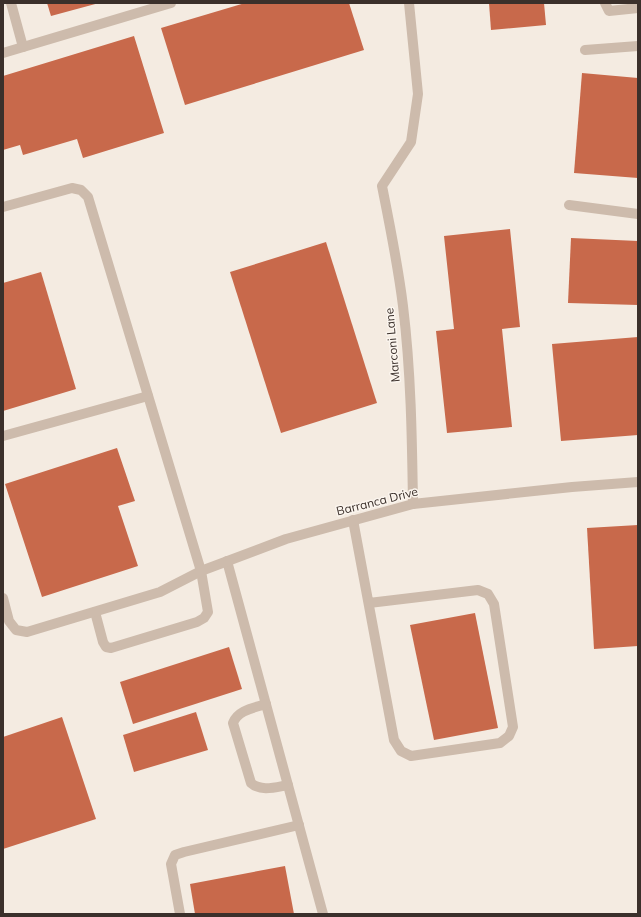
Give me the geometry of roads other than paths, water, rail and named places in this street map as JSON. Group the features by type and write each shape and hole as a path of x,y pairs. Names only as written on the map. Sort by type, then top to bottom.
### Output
{"street":[{"path":"11,3 23,47"},
{"path":"3,53 170,3"},
{"name":"Marconi Lane","path":"409,3 418,94 411,142 382,186 394,246 403,307 412,437 412,504"},
{"path":"605,3 608,11 638,8"},
{"path":"585,50 638,46"},
{"path":"3,207 72,188 81,190 88,197 201,570 208,612 204,618 197,622 111,648 106,647 103,642 95,612"},
{"path":"569,205 638,214"},
{"path":"3,436 148,396"},
{"name":"Barranca Drive","path":"3,598 9,621 16,630 27,632 160,592 201,570 286,539 412,504 572,487 638,482"},
{"path":"353,520 368,603 394,740 401,751 411,756 500,743 509,736 513,727 494,604 488,594 478,590 368,603"},
{"path":"226,561 323,914"},
{"path":"266,704 239,713 235,717 233,723 251,783 262,789 288,785"},
{"path":"180,914 171,864 175,856 184,852 299,825"}]}
